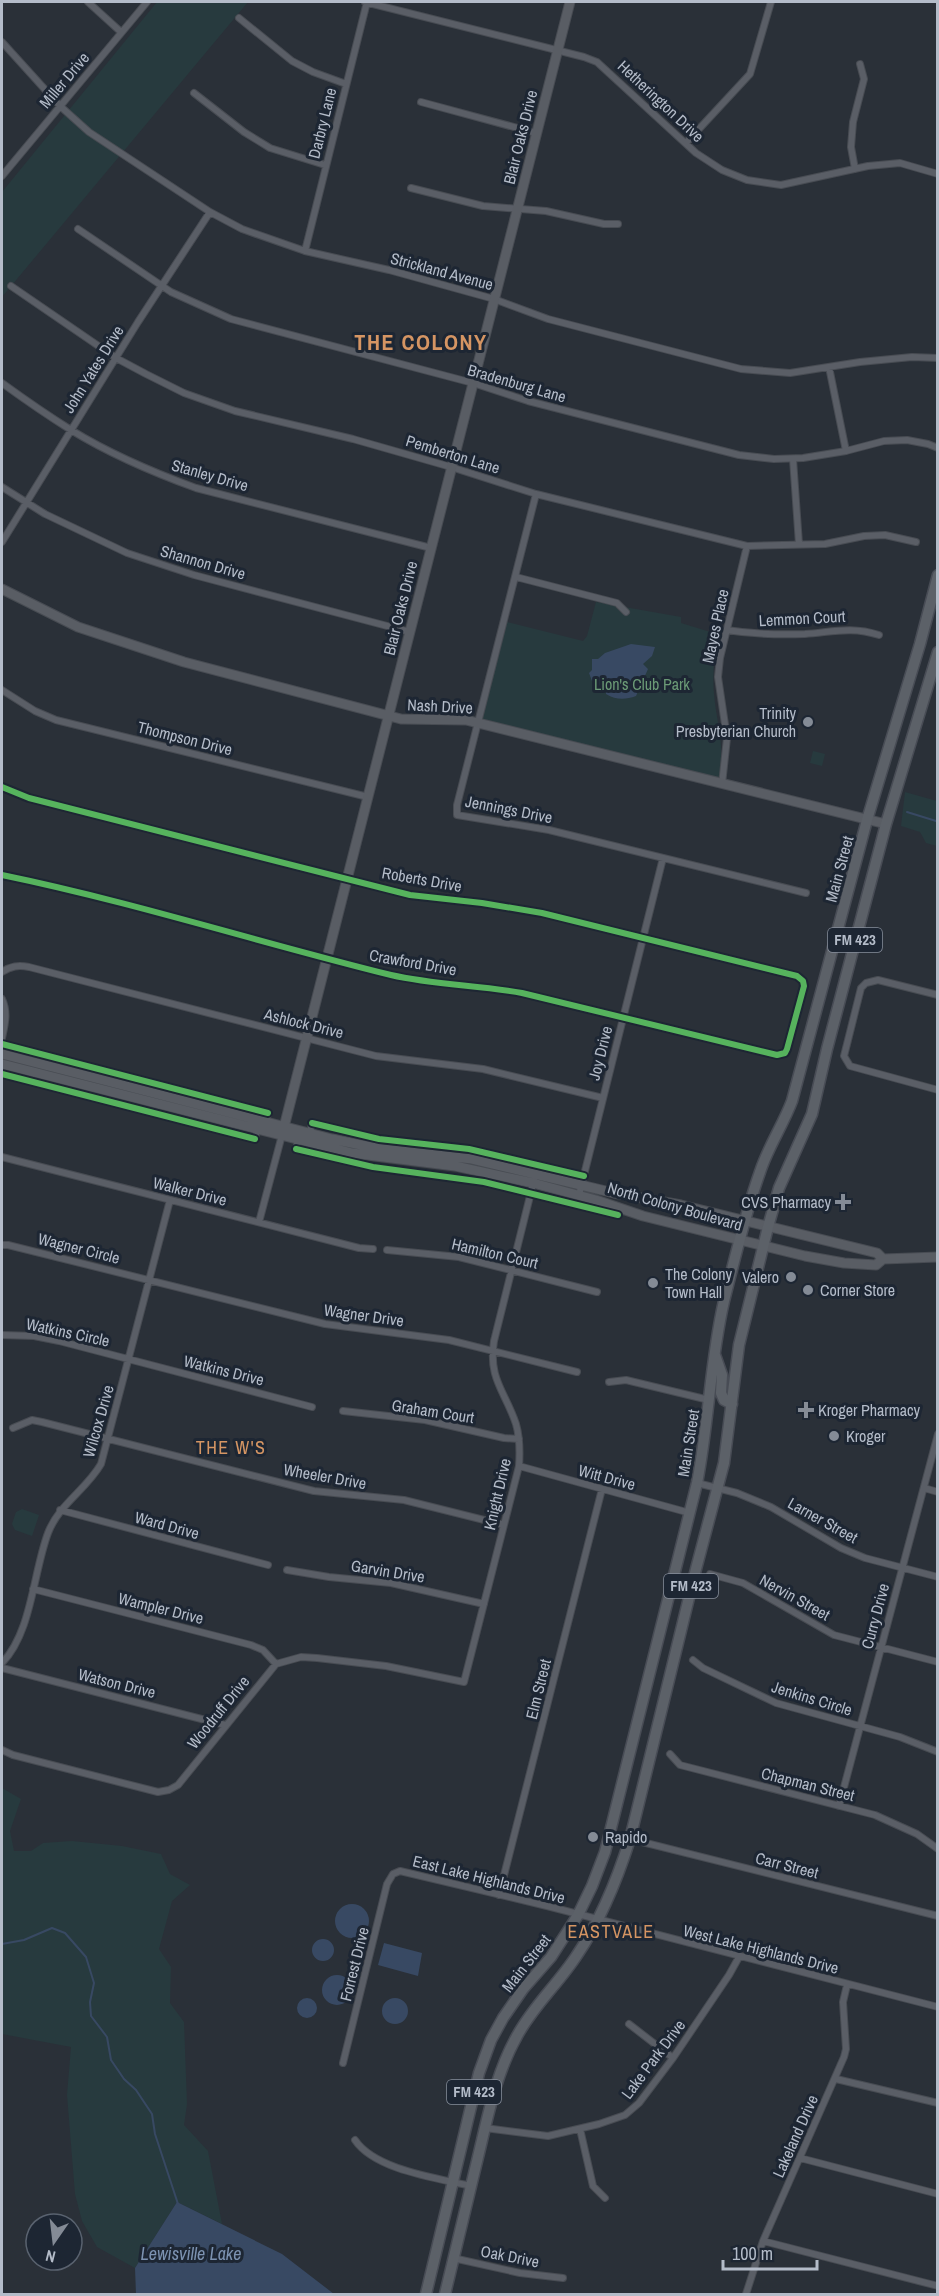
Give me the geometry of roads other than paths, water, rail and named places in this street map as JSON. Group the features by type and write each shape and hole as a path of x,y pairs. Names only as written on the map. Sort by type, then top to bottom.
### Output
{"main road":[{"name":"Main Street","path":"426,2295 479,2073 491,2040 523,1989 550,1957 578,1915 605,1852 697,1483 704,1450 714,1352 740,1240 760,1170 792,1101 867,820 934,599 938,575"},
{"name":"Main Street","path":"445,2295 497,2080 517,2034 577,1956 597,1921 618,1877 630,1839 724,1464 739,1345 763,1246 779,1188 812,1114 886,825 938,652"},
{"path":"714,1352 722,1375 721,1393 724,1400 732,1404"}],"street":[{"path":"88,2 122,32"},
{"name":"Miller Drive","path":"3,172 147,2"},
{"name":"Hetherington Drive","path":"366,2 584,57 606,69 696,153 722,170 747,180 781,185 855,169 900,163 938,174"},
{"name":"Darbry Lane","path":"305,251 366,2"},
{"name":"Blair Oaks Drive","path":"259,1222 570,2"},
{"path":"686,143 750,74 771,2"},
{"path":"239,18 292,61 313,72 346,84"},
{"name":"Strickland Avenue","path":"2,42 60,106 90,132 210,212 242,229 305,251 389,270 494,299 568,325 741,369 790,374 912,357 938,358"},
{"path":"855,169 850,147 853,122 864,79 860,64"},
{"path":"194,93 244,132 270,148 325,165"},
{"path":"421,102 536,133"},
{"path":"411,188 483,206 546,211 604,224 618,224"},
{"name":"John Yates Drive","path":"2,542 210,212"},
{"name":"Bradenburg Lane","path":"78,229 180,296 231,319 473,383 528,401 739,455 793,459 846,451 884,441 907,440 938,448"},
{"name":"Pemberton Lane","path":"11,286 116,358 184,393 235,411 353,439 536,494 747,546 825,544 864,536 885,535 916,542"},
{"path":"829,367 846,451"},
{"name":"Stanley Drive","path":"2,383 71,430 134,464 196,488 431,548"},
{"path":"793,459 799,544"},
{"name":"Shannon Drive","path":"2,487 27,503 110,546 159,564 410,632"},
{"name":"Jennings Drive","path":"536,494 457,805 457,816 549,830 806,893"},
{"name":"Mayes Place","path":"722,783 727,738 718,677 726,630 747,546"},
{"path":"516,577 617,603 626,612"},
{"name":"Nash Drive","path":"2,589 78,627 114,641 184,662 388,716 416,721 450,719 478,723 886,825"},
{"name":"Lemmon Court","path":"726,630 779,634 848,628 879,635"},
{"name":"Thompson Drive","path":"2,690 35,711 56,720 368,797"},
{"name":"Roberts Drive","path":"2,787 29,798 410,895 482,903 542,913 797,976 803,981 804,986 795,1018"},
{"name":"Joy Drive","path":"581,1185 663,858"},
{"name":"Crawford Drive","path":"2,875 394,975 489,987 777,1055 785,1053 795,1018"},
{"name":"Ashlock Drive","path":"2,972 18,965 29,967 393,1059 483,1069 603,1098"},
{"path":"938,995 878,980 872,981 861,988 844,1050 846,1062 850,1066 938,1090"},
{"path":"2,999 6,1007 6,1017 2,1038"},
{"path":"2,1044 268,1113 266,1122"},
{"name":"North Colony Boulevard","path":"2,1054 266,1122 298,1140 352,1153 581,1185 655,1199 877,1253 883,1259"},
{"name":"North Colony Boulevard","path":"2,1064 257,1129 310,1133 376,1148 472,1159 534,1179"},
{"path":"2,1074 255,1139 257,1129"},
{"path":"310,1133 312,1123 379,1139 469,1149 581,1185"},
{"path":"298,1140 296,1149 338,1160 374,1167 457,1177 618,1215 622,1209"},
{"name":"Walker Drive","path":"2,1157 359,1248 373,1249"},
{"name":"Knight Drive","path":"276,1664 301,1657 317,1658 386,1666 464,1682 519,1466 519,1439 516,1425 493,1368 493,1351 534,1179"},
{"name":"North Colony Boulevard","path":"581,1185 622,1209 763,1246 844,1263 876,1264 883,1259 938,1257"},
{"name":"Wilcox Drive","path":"2,1663 18,1640 48,1533 60,1510 97,1471 108,1440 170,1200"},
{"name":"Wagner Circle","path":"2,1245 149,1280"},
{"name":"Hamilton Court","path":"387,1250 459,1257 597,1292"},
{"name":"Wagner Drive","path":"149,1280 325,1324 449,1340 577,1372"},
{"name":"Watkins Circle","path":"2,1335 34,1336 129,1359"},
{"name":"Watkins Drive","path":"129,1359 312,1407"},
{"path":"609,1382 626,1380 709,1400"},
{"name":"Graham Court","path":"343,1411 425,1420 504,1438 519,1439"},
{"name":"Wheeler Drive","path":"13,1428 32,1420 314,1491 404,1500 504,1525"},
{"name":"Curry Drive","path":"839,1806 938,1434"},
{"name":"Witt Drive","path":"519,1466 690,1513"},
{"name":"Larner Street","path":"697,1483 718,1487 771,1508 804,1524 841,1548 866,1558 938,1577"},
{"path":"924,1488 938,1492"},
{"name":"Elm Street","path":"499,1895 602,1489"},
{"name":"Ward Drive","path":"60,1510 268,1565"},
{"name":"Garvin Drive","path":"288,1570 330,1577 391,1582 484,1604"},
{"name":"Nervin Street","path":"710,1574 743,1584 834,1635 938,1662"},
{"name":"Wampler Drive","path":"33,1589 251,1645 263,1650 276,1664"},
{"name":"Jenkins Circle","path":"693,1660 703,1668 776,1703 900,1737 938,1752"},
{"name":"Woodruff Drive","path":"2,1750 13,1755 158,1792 169,1790 178,1785 276,1664"},
{"name":"Watson Drive","path":"2,1668 225,1725"},
{"name":"Chapman Street","path":"670,1754 680,1765 875,1815 903,1827 938,1849"},
{"name":"Carr Street","path":"630,1839 938,1916"},
{"name":"East Lake Highlands Drive","path":"393,1874 408,1872 578,1915"},
{"name":"Forrest Drive","path":"343,2063 386,1888 393,1874"},
{"name":"West Lake Highlands Drive","path":"578,1915 938,2007"},
{"name":"Lake Park Drive","path":"485,2128 536,2136 562,2134 614,2120 633,2109 673,2058 729,1975 739,1956"},
{"name":"Lakeland Drive","path":"746,2295 763,2241 836,2079 846,2049 843,2014 848,1985"},
{"path":"629,2024 673,2058"},
{"path":"836,2079 938,2103"},
{"path":"580,2129 593,2186 605,2198"},
{"path":"355,2140 368,2154 384,2163 471,2186"},
{"path":"800,2158 938,2194"},
{"path":"763,2241 938,2286"},
{"name":"Oak Drive","path":"453,2258 512,2272 562,2278"}],"water":[{"path":"631,644 655,647 652,656 643,664 648,669 636,696 624,699 613,697 606,694 606,689 592,681 589,673 592,670 592,659 598,659 605,653"},
{"path":"352,1904 364,1909 369,1921 364,1933 352,1938 340,1933 335,1921 340,1909"},
{"path":"323,1939 331,1942 334,1950 331,1958 323,1961 315,1958 312,1950 315,1942"},
{"path":"384,1943 422,1953 418,1976 378,1965"},
{"path":"337,1975 348,1979 352,1990 348,2001 337,2005 326,2001 322,1990 326,1979"},
{"path":"307,1998 314,2001 317,2008 314,2015 307,2018 300,2015 297,2008 300,2001"},
{"path":"395,1998 404,2002 408,2011 404,2020 395,2024 386,2020 382,2011 386,2002"},
{"name":"Lewisville Lake","path":"177,2202 282,2254 334,2294 136,2294 135,2268"}],"waterway":[{"path":"907,812 936,821"},
{"path":"2,1944 24,1940 52,1928 65,1933 86,1957 94,1983 90,2002 91,2016 107,2037 111,2060 152,2114 155,2134 178,2204"}],"place":[{"name":"Trinity Presbyterian Church","path":"808,722"},
{"name":"CVS Pharmacy","path":"843,1202"},
{"name":"Valero","path":"791,1277"},
{"name":"The Colony Town Hall","path":"653,1283"},
{"name":"Corner Store","path":"808,1290"},
{"name":"Kroger Pharmacy","path":"806,1410"},
{"name":"Kroger","path":"834,1436"},
{"name":"Rapido","path":"593,1837"}],"district":[{"name":"THE COLONY","path":"421,342"},
{"name":"THE W'S","path":"231,1448"},
{"name":"EASTVALE","path":"611,1932"}],"park label":[{"name":"Lion's Club Park","path":"642,684"}]}
